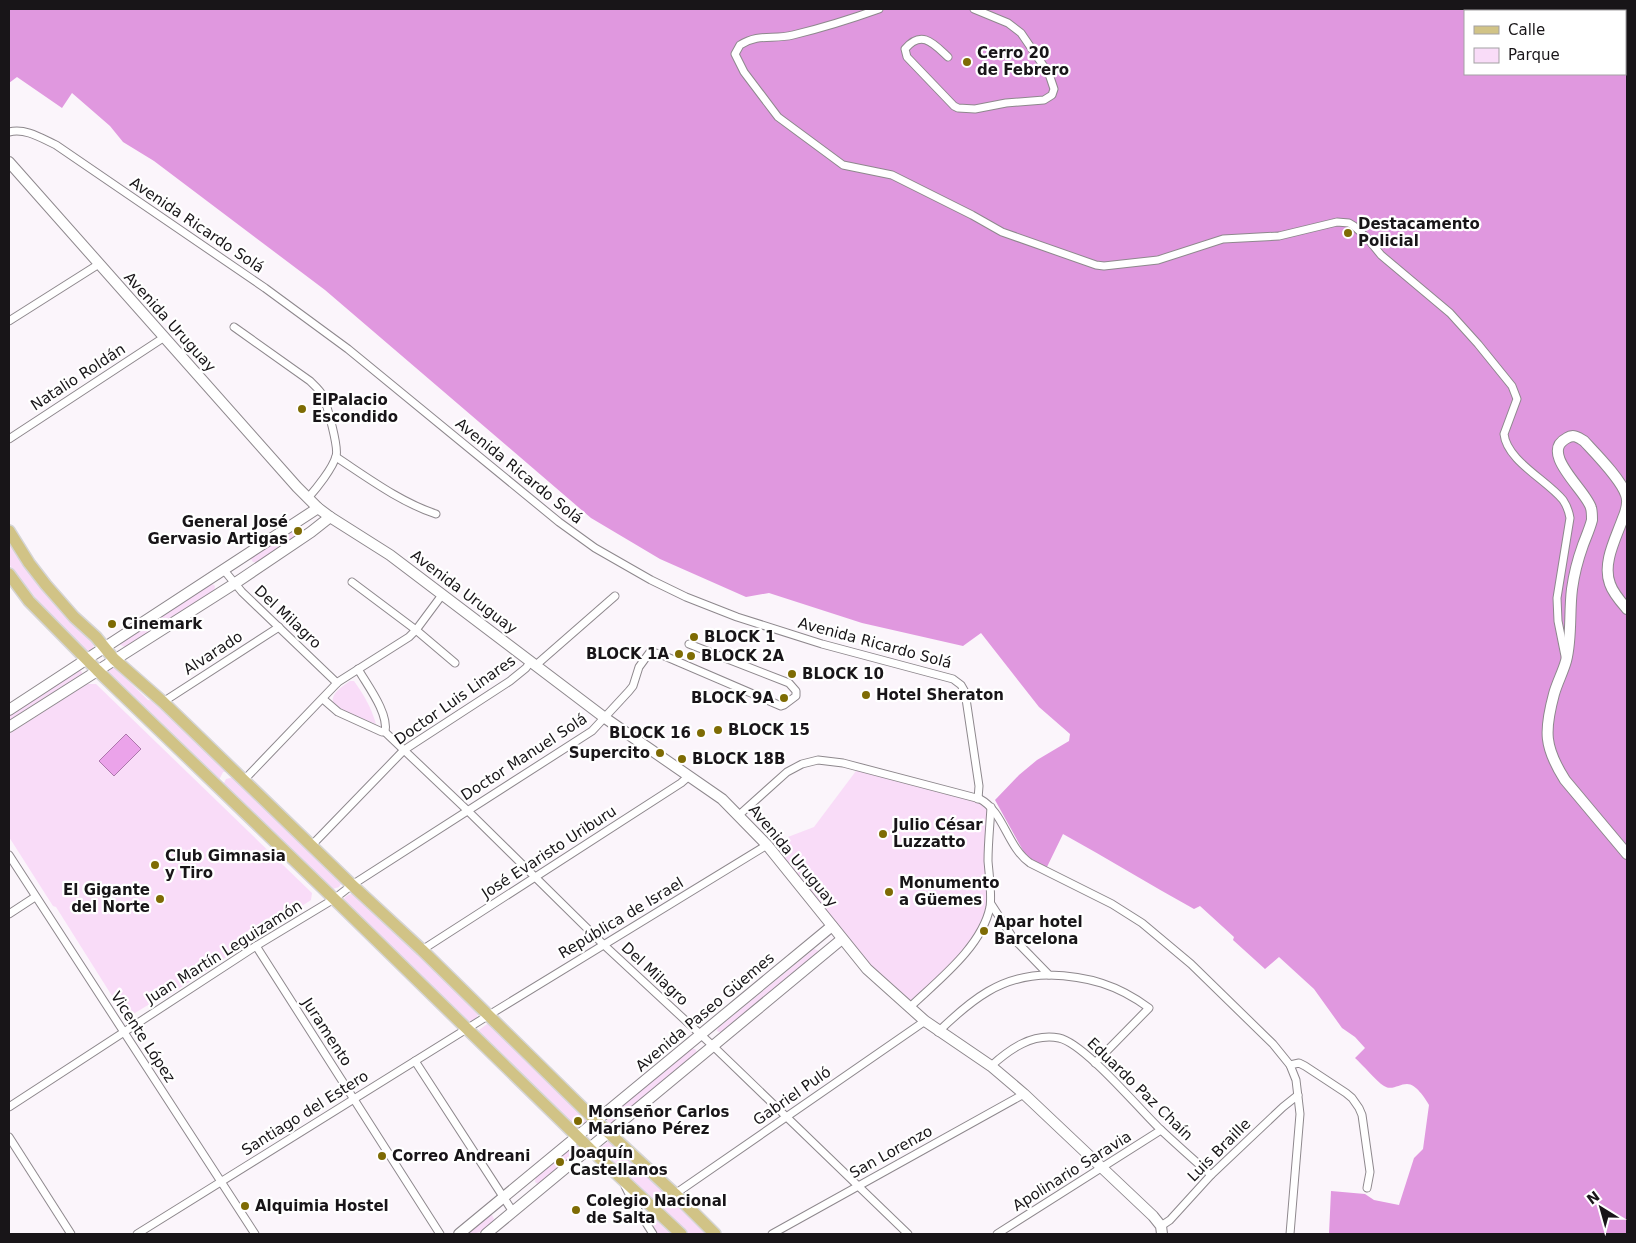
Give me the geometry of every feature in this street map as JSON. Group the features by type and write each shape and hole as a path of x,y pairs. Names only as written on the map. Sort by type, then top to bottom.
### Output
{"main road":[{"path":"9,531 33,569 46,585 114,659 163,702 311,846 422,950 608,1133 675,1194 715,1234"},
{"path":"9,574 29,601 97,670 467,1030 681,1234"},
{"path":"220,788 222,778 229,774 240,777"}],"street":[{"path":"879,9 829,26 792,35 761,37 740,45 735,54 744,72 778,117 843,165 892,175 972,214 1002,232 1096,265 1104,266 1158,260 1223,239 1280,236 1337,222 1349,223 1368,239 1381,254 1450,313 1478,344 1516,393 1517,399 1504,434 1508,447 1568,508 1570,518 1557,598 1558,621 1566,661"},
{"path":"948,57 932,43 924,39 910,43 905,49 907,57 958,108 975,109 1006,102 1044,100 1052,95 1054,89 1049,74 1021,33 1008,23 974,9"},
{"name":"Avenida Ricardo Solá","path":"9,132 26,132 56,145 265,288 348,349 582,540 612,558 668,589 736,616 822,644 948,676 958,682 965,692 979,786 978,799"},
{"name":"Avenida Uruguay","path":"9,162 163,338 318,508 390,555 605,718 722,799 767,845 867,969 925,1022 991,1066 1024,1094 1153,1216 1162,1230"},
{"path":"9,321 99,264"},
{"path":"234,327 310,381 324,398 337,445 336,457 308,498"},
{"name":"Natalio Roldán","path":"9,439 163,338"},
{"path":"1627,609 1613,590 1608,573 1611,552 1626,510 1627,496 1621,485 1584,441 1576,436 1569,436 1558,446 1558,456 1562,466 1587,500 1591,508 1592,520 1578,560 1572,590 1566,661 1554,694 1548,724 1548,748 1556,767 1565,780 1627,854"},
{"path":"336,457 384,488 436,514"},
{"path":"9,710 318,508"},
{"path":"9,727 234,584 330,517"},
{"name":"Del Milagro","path":"223,570 234,584 337,683"},
{"path":"352,582 416,630 455,663"},
{"path":"240,777 337,683 409,637 442,595"},
{"name":"Doctor Luis Linares","path":"311,846 404,750 510,681 615,596"},
{"name":"Alvarado","path":"163,702 279,627"},
{"name":"Doctor Manuel Solá","path":"352,885 592,731 629,691 639,667 650,652 660,654 781,706 796,696 796,691 789,683 689,644"},
{"path":"358,669 381,709 384,716 385,732"},
{"name":"Del Milagro","path":"322,699 338,712 385,732 604,945 714,1046 908,1234"},
{"path":"739,815 787,772 802,764 818,760 842,763 978,799 991,806 1016,851 1024,859 1112,904 1142,923 1191,964 1273,1044 1290,1065 1298,1095 1299,1121 1290,1234"},
{"name":"José Evaristo Uriburu","path":"422,950 536,878 689,776"},
{"path":"909,1008 964,955 985,922 991,904 988,858 991,806"},
{"name":"República de Israel","path":"489,1015 767,845"},
{"name":"Vicente López","path":"9,855 255,1234"},
{"name":"Juan Martín Leguizamón","path":"9,1107 256,946 334,899 352,885"},
{"path":"9,914 35,897"},
{"path":"991,904 1013,938 1049,975"},
{"name":"Avenida Paseo Güemes","path":"459,1234 832,926"},
{"name":"Avenida Paseo Güemes","path":"486,1234 842,939"},
{"name":"Juramento","path":"256,946 440,1234"},
{"path":"938,1032 969,1003 1003,983 1026,976 1078,976 1091,979 1130,995 1149,1008 1095,1064"},
{"name":"Santiago del Estero","path":"137,1234 489,1015"},
{"name":"Gabriel Puló","path":"675,1194 925,1022"},
{"name":"Eduardo Paz Chaín","path":"991,1066 1004,1054 1021,1043 1051,1038 1059,1038 1071,1043 1095,1064 1161,1130 1211,1175"},
{"path":"415,1062 513,1212"},
{"path":"1290,1065 1299,1063 1305,1066 1346,1093 1355,1102 1362,1115 1370,1172 1367,1188"},
{"name":"San Lorenzo","path":"772,1234 1024,1094"},
{"name":"Luis Braille","path":"1162,1230 1211,1175 1298,1095"},
{"name":"Apolinario Saravia","path":"997,1234 1161,1130"},
{"path":"9,1137 71,1234"},
{"path":"622,1179 633,1202 653,1234"}],"green space":[{"path":"296,526 299,527 302,534 257,563 253,562 252,556"},
{"path":"9,544 91,640 94,645 92,650 87,651 83,649 47,612 11,567 9,563"},
{"path":"211,583 215,586 214,592 126,648 119,644"},
{"path":"110,666 114,667 148,700 156,701 229,771 223,772 219,780 107,673 106,670"},
{"path":"79,668 83,674 9,722 9,714"},
{"path":"350,681 354,681 364,696 376,724 339,709 335,705 333,697"},
{"name":"Club Gimnasia y Tiro","path":"87,684 96,684 312,893 311,900 243,946 165,998 163,996 130,1016 124,1015 9,837 9,734"},
{"name":"Monumento a Güemes","path":"859,767 970,797 986,805 988,812 991,904 972,944 909,1008 865,967 767,845 814,827"},
{"path":"234,777 339,878 341,884 339,887 333,889 327,886 225,788 224,783 226,779"},
{"path":"353,893 479,1013 476,1018 466,1021 343,902 345,897"},
{"path":"814,949 819,951 818,955 722,1033 717,1031 718,1028"},
{"path":"487,1024 491,1025 586,1117 586,1121 580,1127 575,1127 479,1035 479,1030"},
{"path":"691,1049 695,1049 696,1055 612,1124 607,1121 607,1119"},
{"path":"609,1141 707,1234 687,1234 602,1154 601,1147"},
{"path":"578,1143 582,1148 540,1183 535,1182 536,1177"},
{"path":"490,1215 494,1219 486,1229 467,1234"},
{"path":"650,1218 654,1218 671,1234 658,1234 649,1221"}],"shaded area":[{"path":"9,9 1627,9 1627,1234 1329,1234 1331,1191 1365,1194 1374,1200 1399,1205 1414,1158 1423,1149 1429,1105 1414,1086 1404,1084 1390,1088 1381,1084 1355,1058 1365,1048 1355,1037 1342,1028 1314,989 1279,957 1265,969 1200,906 1194,909 1063,834 1046,869 1026,856 995,800 1019,775 1037,760 1069,741 1070,734 1039,707 981,633 963,646 862,623 769,593 746,597 660,559 591,518 325,290 154,161 123,142 110,126 72,93 62,108 17,77 9,83"},
{"path":"126,734 141,749 114,776 99,761"}],"place":[{"name":"Cerro 20 de Febrero","path":"967,62"},
{"name":"Destacamento Policial","path":"1348,233"},
{"name":"ElPalacio Escondido","path":"302,409"},
{"name":"General José Gervasio Artigas","path":"298,531"},
{"name":"Cinemark","path":"112,624"},
{"name":"BLOCK 1","path":"694,637"},
{"name":"BLOCK 1A","path":"679,654"},
{"name":"BLOCK 2A","path":"691,656"},
{"name":"BLOCK 10","path":"792,674"},
{"name":"Hotel Sheraton","path":"866,695"},
{"name":"BLOCK 9A","path":"784,698"},
{"name":"BLOCK 15","path":"718,730"},
{"name":"BLOCK 16","path":"701,733"},
{"name":"Supercito","path":"660,753"},
{"name":"BLOCK 18B","path":"682,759"},
{"name":"Julio César Luzzatto","path":"883,834"},
{"name":"Club Gimnasia y Tiro","path":"155,865"},
{"name":"Monumento a Güemes","path":"889,892"},
{"name":"El Gigante del Norte","path":"160,899"},
{"name":"Apar hotel Barcelona","path":"984,931"},
{"name":"Monseñor Carlos Mariano Pérez","path":"578,1121"},
{"name":"Correo Andreani","path":"382,1156"},
{"name":"Joaquín Castellanos","path":"560,1162"},
{"name":"Alquimia Hostel","path":"245,1206"},
{"name":"Colegio Nacional de Salta","path":"576,1210"}]}
